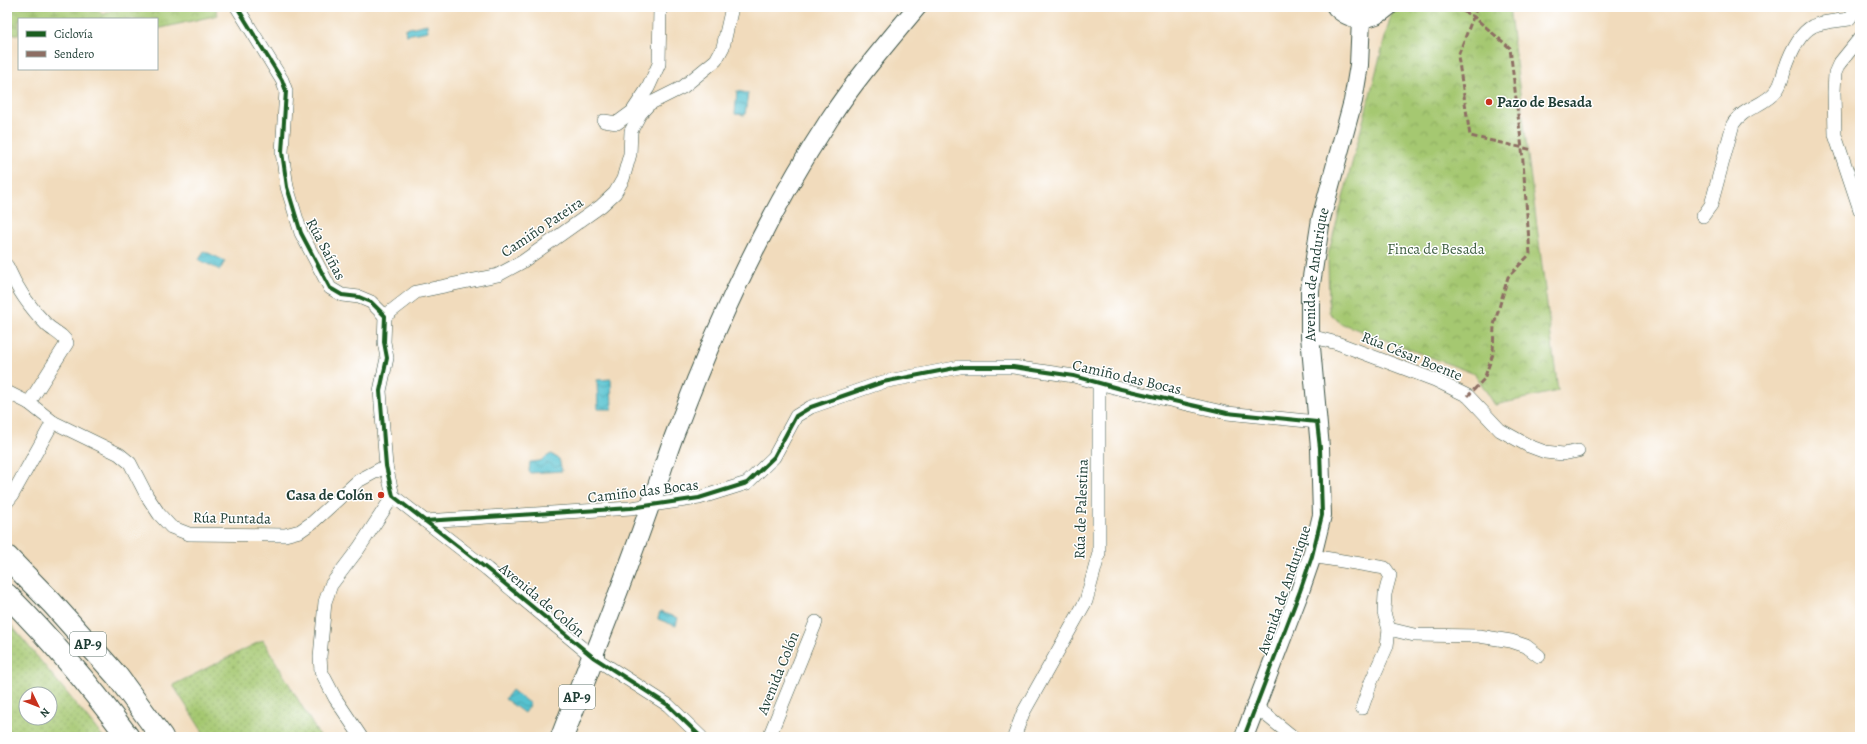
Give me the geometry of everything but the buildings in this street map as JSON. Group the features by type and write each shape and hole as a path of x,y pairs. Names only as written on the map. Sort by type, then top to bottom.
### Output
{"highway":[{"name":"AP-9","path":"7,557 52,603 118,676 162,737"},
{"name":"AP-9","path":"7,595 33,621 96,693 128,737"},
{"name":"AP-9","path":"562,737 593,657"},
{"name":"AP-9","path":"118,676 159,710 177,737"}],"main road":[{"path":"593,657 678,426 700,371 721,321 766,228 800,166 830,118 917,7"},
{"path":"1336,7 1350,17 1361,19 1382,13 1388,7"},
{"name":"Avenida de Andurique","path":"1244,737 1312,556 1322,515 1320,448 1310,336 1310,290 1314,255 1321,219 1353,101 1359,65 1361,19"}],"street":[{"name":"Rúa Saíñas","path":"237,7 282,80 286,91 282,152 287,187 301,234 330,288 342,295 359,297 371,302 385,316"},
{"path":"604,121 617,123 632,112 648,88 659,64 660,7"},
{"name":"Camiño Pateira","path":"385,316 416,292 498,274 522,262 601,206 615,194 623,178 630,154 631,131 640,114 649,104 683,87 716,60 723,47 732,7"},
{"path":"1703,216 1711,205 1734,124 1738,116 1745,111 1766,102 1777,91 1782,82 1784,70 1793,49 1802,35 1813,26 1849,19 1857,7 1860,12"},
{"path":"1860,38 1834,72 1836,136 1860,210"},
{"path":"7,266 14,281 34,311 48,326 65,339 67,343 29,403"},
{"path":"361,737 335,698 321,671 320,657 325,602 331,585 359,548 393,496 386,466 380,391 387,358 384,342 385,316"},
{"name":"Rúa César Boente","path":"1310,336 1337,343 1428,377 1468,396 1500,430 1529,446 1545,452 1563,454 1578,451"},
{"name":"Camiño das Bocas","path":"425,521 650,505 699,498 747,483 774,457 796,416 811,407 883,382 960,367 1013,367 1074,376 1227,413 1317,422"},
{"name":"Rúa de Palestina","path":"1014,737 1023,713 1086,602 1099,553 1099,383"},
{"name":"Rúa Puntada","path":"7,392 29,403 53,422 119,454 130,463 147,496 159,514 171,527 189,534 285,535 300,531 314,522 358,481 386,466"},
{"path":"9,499 53,422"},
{"name":"Avenida de Colón","path":"393,496 487,569 593,657 668,705 701,737"},
{"path":"1312,556 1385,568 1390,576 1385,594 1384,613 1389,629 1387,646 1371,682 1362,708"},
{"name":"Avenida Colón","path":"769,737 816,622"},
{"path":"1389,629 1414,636 1479,636 1511,641 1526,646 1539,656"},
{"path":"1256,706 1293,737"}],"green space":[{"path":"7,7 96,7 103,15 101,18 18,18 18,35 7,32"},
{"path":"117,7 215,7 218,15 158,29 158,18 101,18 103,15"},
{"name":"Finca de Besada","path":"1393,7 1509,7 1558,391 1495,405 1475,374 1340,323 1329,312 1328,255"},
{"path":"7,620 103,737 7,737 7,669 10,665 7,661"},
{"path":"263,640 320,737 206,737 173,685"}],"water":[{"path":"427,24 428,31 406,35 405,29"},
{"path":"737,91 748,93 745,115 735,114"},
{"path":"204,251 225,261 220,270 199,260"},
{"path":"611,379 612,409 598,409 597,380"},
{"path":"551,454 559,459 562,471 530,473 530,462 540,461"},
{"path":"660,612 678,618 676,626 658,619"},
{"path":"512,690 530,704 524,713 505,699"}],"marked path":[{"path":"1455,7 1474,17 1510,48 1522,149 1530,254 1508,277 1494,325 1493,354 1484,379 1468,396"},
{"path":"1477,7 1458,56 1470,136 1533,150"}],"cycle path":[{"path":"237,7 282,80 286,91 282,152 287,187 301,233 330,288 342,295 359,297 371,302 385,316 384,342 387,358 380,391 386,466 393,496 487,569 593,657 668,705 701,737"},
{"path":"425,521 631,508 699,498 747,483 774,457 796,416 811,407 883,382 960,367 1013,367 1074,376 1121,389 1227,413 1317,422 1320,448 1322,515 1312,556 1300,591 1244,737"}],"place":[{"name":"Pazo de Besada","path":"1489,102"},
{"name":"Casa de Colón","path":"381,495"}]}
